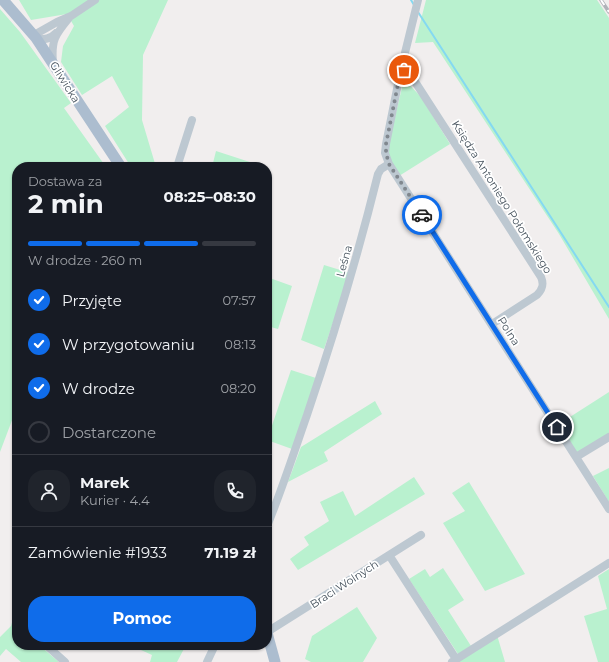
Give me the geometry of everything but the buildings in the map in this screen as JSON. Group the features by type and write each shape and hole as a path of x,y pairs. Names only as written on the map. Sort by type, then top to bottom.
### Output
{"main road":[{"name":"Gliwicka","path":"3,0 35,37 118,162"},
{"name":"Braci Wolnych","path":"272,650 275,662"}],"street":[{"path":"35,37 57,22 71,16 95,0"},
{"path":"389,164 386,156 386,146 401,69 418,0"},
{"path":"35,37 43,40 52,37 71,16"},
{"path":"53,63 53,42 56,33"},
{"name":"Księdza Antoniego Połomskiego","path":"401,69 412,77 543,282 541,291 537,295 492,324"},
{"path":"179,162 192,120"},
{"name":"Polna","path":"389,164 609,509"},
{"name":"Leśna","path":"272,513 285,480 329,348 362,239 378,174 382,168 389,164"},
{"path":"576,457 609,437"},
{"name":"Braci Wolnych","path":"272,630 421,535"},
{"path":"390,555 454,661 609,563"},
{"path":"52,650 65,662"},
{"path":"207,662 213,650"}],"green space":[{"path":"19,0 168,0 143,55 142,120 155,162 128,162 105,126 129,107 112,76 82,95 61,62 63,46 74,26 67,14 31,20"},
{"path":"426,0 597,0 609,18 609,319 559,234 433,42 415,43"},
{"path":"0,9 20,32 71,103 64,108 102,162 12,162 12,420 0,452"},
{"path":"404,79 421,97 450,144 399,176 386,155"},
{"path":"216,151 250,162 213,162"},
{"path":"324,265 350,273 324,349 301,340"},
{"path":"272,279 292,286 278,329 272,327"},
{"path":"291,370 316,378 292,449 272,442 272,425"},
{"path":"609,392 609,434 576,455 559,424"},
{"path":"375,401 382,414 324,452 328,461 288,482 301,447"},
{"path":"609,468 609,502 593,476"},
{"path":"414,477 425,494 298,570 290,559 309,545 304,537 329,521 320,502 343,491 355,516"},
{"path":"469,482 525,574 485,591 443,523 465,511 452,493"},
{"path":"443,568 464,600 448,610 471,646 458,654 409,579 425,569 430,577"},
{"path":"609,569 609,662 598,662 584,616 607,609 598,576"},
{"path":"357,607 377,638 363,662 311,662 305,659 312,636"},
{"path":"12,622 12,650 45,650 59,662 21,662 6,649 0,656 0,637 11,626"},
{"path":"497,635 505,662 455,662"},
{"path":"141,650 183,650 177,662 150,662 152,655"}],"waterway":[{"path":"411,0 414,5"},
{"path":"418,12 609,307"}],"railway":[{"path":"601,0 609,12"}],"way so far":[{"path":"404,70 401,69 385,149 389,164 422,215"}],"route":[{"path":"422,215 557,427"}]}
